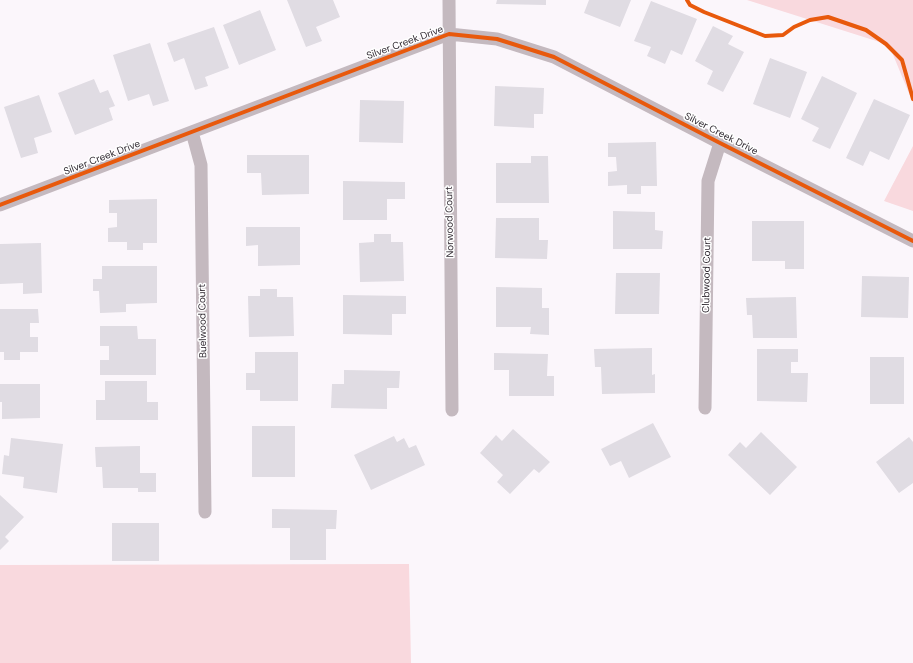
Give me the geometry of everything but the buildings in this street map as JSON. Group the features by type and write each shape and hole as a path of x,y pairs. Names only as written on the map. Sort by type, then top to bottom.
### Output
{"street":[{"name":"Norwood Court","path":"449,0 452,410"},
{"name":"Silver Creek Drive","path":"0,205 449,34 497,39 554,56 720,143 913,241"},
{"name":"Buelwood Court","path":"192,132 201,165 205,512"},
{"name":"Clubwood Court","path":"705,408 708,181 720,143"}],"shaded area":[{"path":"747,0 913,0 913,103 889,45"},
{"path":"913,146 913,211 884,201"},
{"path":"409,564 411,663 0,663 0,565"}],"cycle path":[{"path":"687,0 690,5 704,12 765,36 783,35 794,27 810,20 828,17 866,30 886,44 902,60 913,99"},
{"path":"0,205 449,34 497,39 554,57 913,241"}]}
